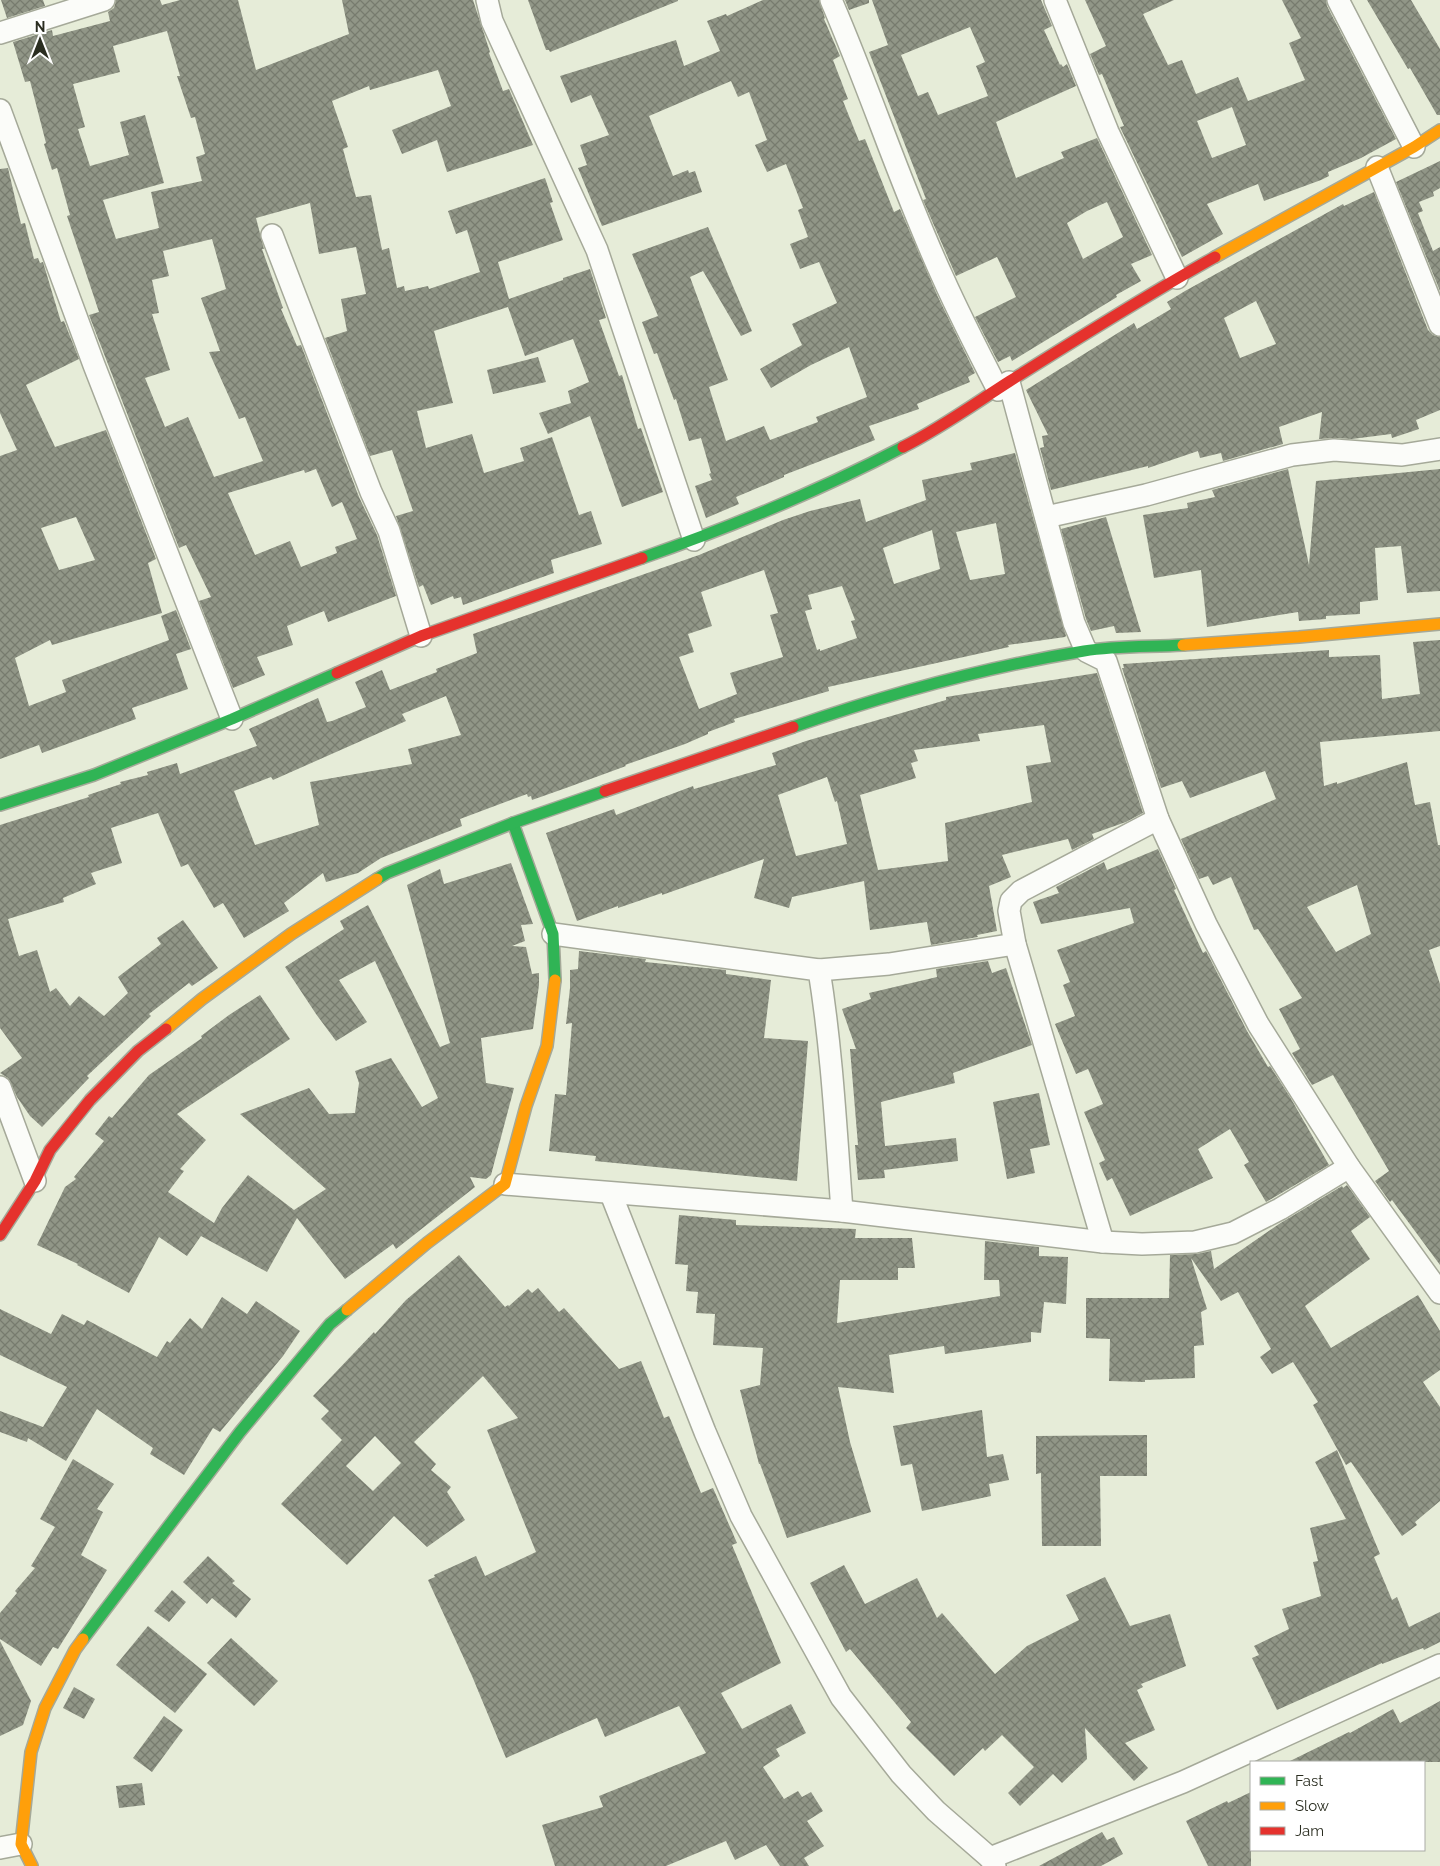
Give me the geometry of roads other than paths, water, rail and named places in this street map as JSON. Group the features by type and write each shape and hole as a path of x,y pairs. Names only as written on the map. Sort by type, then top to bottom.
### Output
{"street":[{"path":"0,34 104,0"},
{"path":"487,0 492,21 597,250 694,540"},
{"path":"831,0 942,278 1003,386 1046,517 1074,623 1086,651 1106,661 1158,819 1206,924 1258,1024 1350,1167 1440,1293"},
{"path":"1055,0 1108,132 1177,278"},
{"path":"1338,0 1414,147"},
{"path":"0,110 94,365 232,719"},
{"path":"0,805 94,775 232,719 420,636 694,540 859,470 938,429 1003,386 1177,278 1414,147 1440,130"},
{"path":"1377,167 1440,325"},
{"path":"272,235 371,492 389,531 420,636"},
{"path":"1046,517 1146,495 1292,455 1334,450 1402,455 1440,450"},
{"path":"0,1235 35,1181 50,1150 90,1100 138,1051 202,999 291,934 387,874 513,823 824,716 923,687 1008,666 1086,651 1298,637 1440,624"},
{"path":"1103,1242 1015,944 1009,911 1011,901 1021,891 1158,819"},
{"path":"32,1866 22,1844 31,1752 45,1708 75,1650 240,1432 330,1324 427,1243 505,1184 526,1106 547,1046 555,986 553,934 513,823"},
{"path":"553,934 819,970 889,964 1015,944"},
{"path":"819,970 826,1009 842,1211"},
{"path":"0,1087 35,1181"},
{"path":"505,1184 611,1194 842,1211 1103,1242 1142,1244 1195,1242 1233,1233 1280,1209 1350,1167"},
{"path":"611,1194 705,1432 741,1516 841,1697 901,1774 936,1811 992,1862 1183,1782 1440,1665"},
{"path":"0,1848 22,1844"}]}
